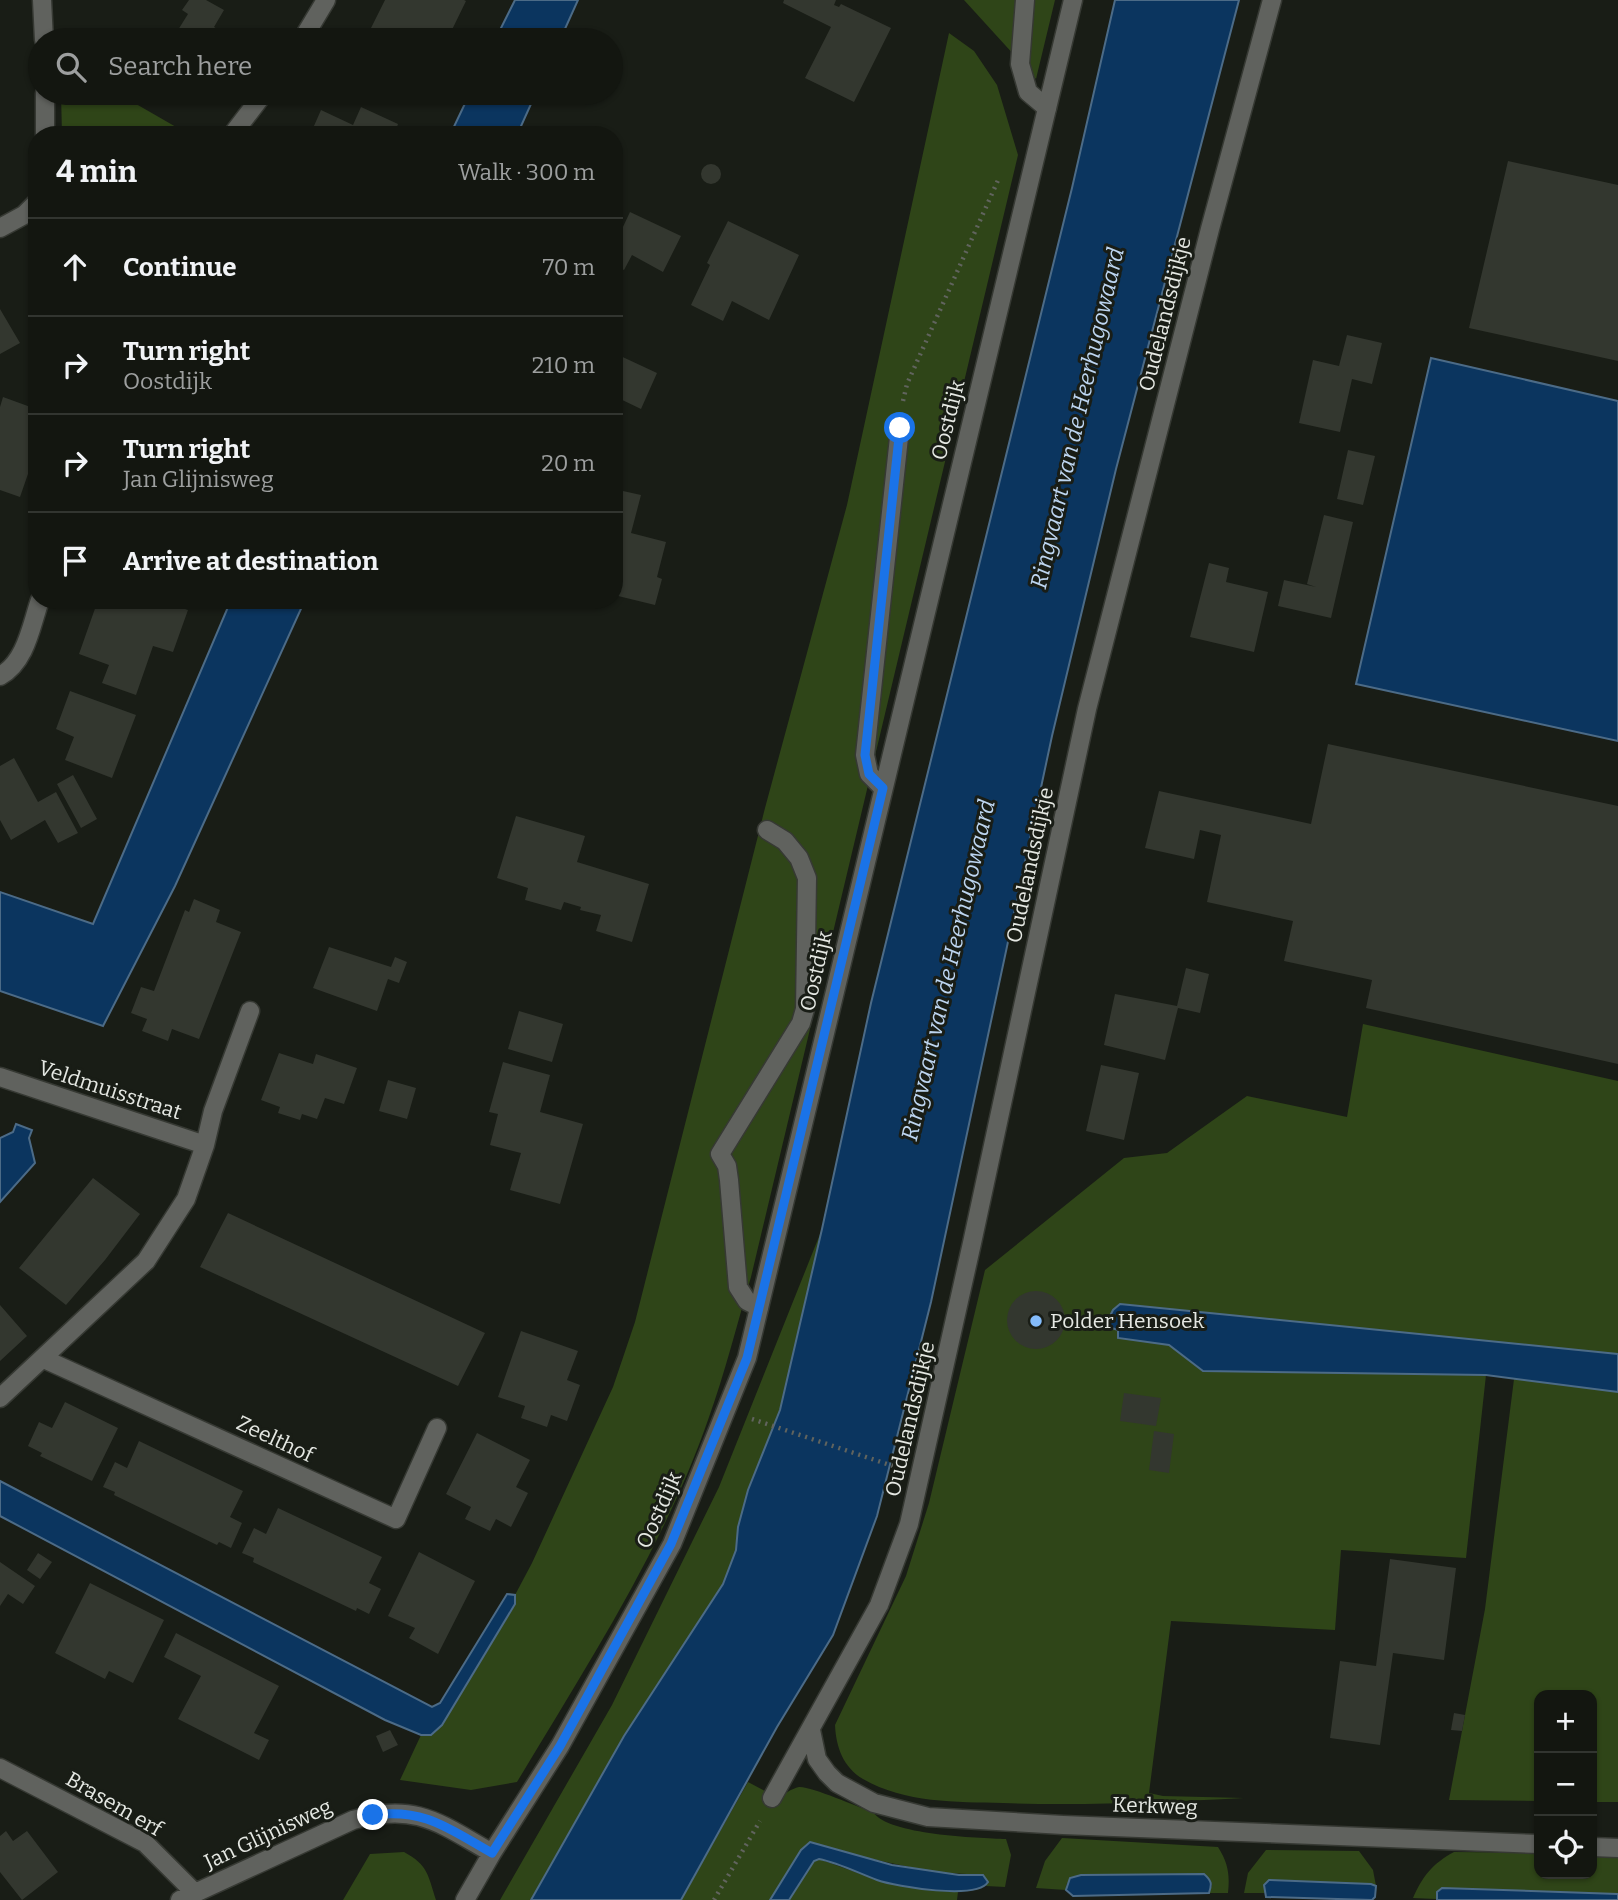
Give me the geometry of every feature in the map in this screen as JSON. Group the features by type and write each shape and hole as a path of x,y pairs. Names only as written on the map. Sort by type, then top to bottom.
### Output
{"street":[{"path":"42,0 43,28"},
{"path":"309,28 326,0"},
{"path":"1025,0 1020,64 1028,92 1047,108"},
{"name":"Oostdijk","path":"466,1900 492,1853 560,1746 671,1544 747,1358 1073,0"},
{"name":"Oudelandsdijkje","path":"772,1798 879,1605 909,1524 1087,709 1210,229 1272,0"},
{"path":"44,105 45,126"},
{"path":"239,126 255,105"},
{"path":"0,228 28,211"},
{"path":"883,788 869,774 865,755 900,428"},
{"path":"0,676 14,665 20,656 37,609"},
{"path":"759,1307 747,1301 738,1287 729,1180 727,1167 720,1154 801,1023 805,1009 807,878 799,858 785,842 766,830"},
{"path":"805,1009 829,1014"},
{"path":"0,1398 146,1261 186,1199 205,1145 213,1111 250,1011"},
{"name":"Veldmuisstraat","path":"0,1077 205,1145"},
{"name":"Zeelthof","path":"44,1359 396,1519 437,1428"},
{"name":"Kerkweg","path":"811,1730 817,1759 837,1783 874,1803 928,1817 1534,1844"},
{"name":"Brasem erf","path":"0,1768 145,1843 188,1896"},
{"name":"Jan Glijnisweg","path":"188,1896 353,1820 393,1812 432,1819 492,1853"},
{"path":"1597,1847 1618,1848"}],"path":[{"path":"900,428 907,384 1001,174"},
{"path":"756,1421 894,1466"},
{"path":"714,1900 772,1798"}],"green space":[{"path":"964,0 1055,0 1036,79"},
{"path":"949,33 974,51 997,85 1018,155 751,1277 720,1384 690,1468 669,1515 622,1606 517,1782 471,1790 400,1780 421,1735 431,1735 442,1725 515,1604 515,1595 613,1387 635,1322 765,808 847,505"},
{"path":"61,105 138,105 174,126 62,126"},
{"path":"1363,1024 1618,1081 1618,1354 1120,1304 1103,1325 1118,1330 1118,1338 1169,1345 1203,1371 1486,1375 1466,1558 1341,1550 1335,1630 1171,1621 1149,1793 1163,1796 1244,1798 1093,1804 967,1802 913,1797 879,1787 863,1779 850,1769 842,1756 835,1725 906,1576 929,1503 985,1270 1124,1158 1167,1153 1247,1096 1347,1117"},
{"path":"822,1229 781,1410 748,1490 738,1527 736,1550 723,1584 624,1736 531,1900 500,1900 612,1705 719,1487"},
{"path":"1514,1379 1618,1392 1618,1802 1597,1802 1597,1690 1534,1690 1534,1801 1449,1800 1485,1609"},
{"path":"748,1782 780,1799 799,1787 813,1790 873,1812 882,1820 896,1826 914,1830 1006,1839 1011,1855 1005,1887 986,1886 988,1882 983,1875 933,1872 858,1856 801,1850 770,1900 681,1900"},
{"path":"1062,1838 1218,1847 1227,1869 1228,1893 1209,1893 1212,1885 1210,1880 1067,1883 1066,1890 1036,1888 1045,1861"},
{"path":"1266,1850 1359,1851 1373,1870 1376,1886 1269,1880 1264,1885 1265,1893 1244,1893 1248,1873"},
{"path":"404,1852 423,1866 436,1900 343,1900 370,1854"},
{"path":"1454,1852 1534,1853 1534,1879 1597,1879 1597,1854 1618,1855 1618,1894 1442,1888 1437,1892 1436,1899 1413,1898 1429,1871"},
{"path":"819,1859 880,1881 914,1888 958,1892 957,1900 789,1900 814,1860"}],"water":[{"path":"515,0 578,0 565,28 501,28"},
{"name":"Ringvaart van de Heerhugowaard","path":"1115,0 1239,0 1116,469 1052,736 931,1302 877,1516 833,1635 777,1727 681,1900 531,1900 624,1736 723,1584 736,1550 738,1527 748,1490 780,1410 871,1003 1072,188"},
{"path":"464,105 531,105 521,126 454,126"},
{"path":"1431,358 1618,401 1618,741 1356,684"},
{"path":"227,609 301,609 175,886 103,1026 0,991 0,892 93,924"},
{"path":"16,1124 32,1130 29,1138 35,1163 0,1202 0,1138 13,1132"},
{"path":"1120,1304 1618,1354 1618,1392 1486,1375 1203,1371 1169,1345 1118,1338 1118,1330 1103,1325 1101,1318 1109,1318"},
{"path":"0,1481 432,1707 440,1703 507,1594 515,1595 515,1604 442,1725 431,1735 421,1735 385,1720 0,1516"},
{"path":"810,1842 892,1865 959,1875 983,1875 988,1882 981,1887 953,1891 901,1886 819,1859 814,1861 789,1900 770,1900 801,1850"},
{"path":"1204,1874 1211,1883 1209,1893 1073,1896 1066,1890 1070,1878 1081,1875"},
{"path":"1269,1880 1371,1884 1376,1886 1375,1897 1372,1900 1266,1897 1264,1885"},
{"path":"1442,1888 1618,1894 1618,1900 1437,1900 1437,1892"}],"building":[{"path":"189,0 206,0 224,10 216,28 179,28 188,14 182,10"},
{"path":"385,0 466,1 453,28 371,28"},
{"path":"784,0 836,0 834,5 839,7 841,4 891,28 854,102 805,78 831,27 783,3"},
{"path":"361,107 398,124 314,126 321,110 353,125"},
{"path":"1508,161 1618,185 1618,361 1469,328"},
{"path":"711,164 718,167 721,174 718,181 711,184 704,181 701,174 704,167"},
{"path":"630,212 681,236 663,272 632,255 623,270 623,227"},
{"path":"728,221 799,255 769,320 732,301 723,321 691,305 710,265 707,263"},
{"path":"0,309 20,343 0,354"},
{"path":"1347,335 1382,343 1372,384 1352,379 1340,432 1299,423 1313,360 1339,366"},
{"path":"623,357 657,373 641,409 623,400"},
{"path":"3,397 28,406 28,474 20,497 0,490 0,407"},
{"path":"1348,450 1375,456 1363,505 1337,499"},
{"path":"623,491 641,495 631,533 666,542 657,577 662,579 655,605 623,597"},
{"path":"1324,515 1353,522 1331,618 1278,606 1284,580 1316,587 1307,584"},
{"path":"1209,563 1229,568 1226,582 1268,592 1254,652 1190,637"},
{"path":"95,609 188,610 173,652 153,646 136,695 102,683 109,665 79,654"},
{"path":"70,691 136,715 112,778 65,760 74,737 56,729"},
{"path":"1328,744 1618,806 1618,1064 1366,1008 1372,980 1284,961 1293,921 1207,902 1221,835 1200,830 1194,859 1145,848 1159,791 1311,824"},
{"path":"14,758 38,802 56,792 78,833 58,843 45,820 11,840 0,820 0,766"},
{"path":"73,775 97,819 81,828 57,784"},
{"path":"516,816 585,836 577,862 649,884 632,942 596,931 601,915 580,910 581,907 564,902 561,910 525,900 528,888 497,878"},
{"path":"194,899 220,910 216,922 241,932 199,1039 172,1029 168,1041 142,1031 147,1019 131,1013 141,987 154,991 185,910 189,912"},
{"path":"329,947 391,967 395,957 407,962 399,983 388,979 377,1011 313,988"},
{"path":"1186,968 1209,974 1200,1013 1178,1008 1165,1060 1104,1045 1115,994 1177,1006"},
{"path":"519,1011 563,1024 552,1062 508,1049"},
{"path":"279,1053 313,1064 316,1054 357,1068 344,1104 325,1098 317,1119 302,1114 300,1120 278,1113 280,1107 261,1100"},
{"path":"503,1062 550,1075 540,1112 583,1124 560,1204 510,1190 521,1153 490,1145 498,1114 489,1112"},
{"path":"1101,1065 1139,1073 1124,1140 1086,1131"},
{"path":"388,1080 416,1088 407,1119 379,1111"},
{"path":"93,1178 140,1214 66,1305 19,1268"},
{"path":"228,1213 485,1333 458,1386 200,1267"},
{"name":"Polder Hensoek","path":"1030,1291 1042,1291 1057,1299 1065,1314 1065,1326 1057,1341 1042,1349 1030,1349 1015,1341 1007,1326 1007,1314 1015,1299"},
{"path":"0,1305 27,1336 0,1361"},
{"path":"521,1331 578,1351 567,1380 580,1385 567,1421 551,1415 547,1427 521,1418 525,1406 498,1397"},
{"path":"1124,1393 1161,1398 1156,1426 1120,1421"},
{"path":"65,1402 118,1428 92,1481 40,1456 42,1453 28,1446 39,1422 52,1428"},
{"path":"1154,1431 1174,1434 1169,1473 1149,1470"},
{"path":"477,1433 530,1460 516,1487 528,1493 511,1527 496,1519 490,1531 465,1519 471,1507 446,1494"},
{"path":"139,1441 243,1491 230,1517 242,1523 231,1548 219,1542 217,1545 114,1495 115,1492 103,1487 115,1462 127,1468"},
{"path":"278,1508 382,1557 369,1583 381,1589 369,1614 357,1608 356,1611 253,1562 254,1558 242,1553 254,1528 266,1534"},
{"path":"419,1552 475,1581 438,1654 409,1638 415,1628 388,1616"},
{"path":"38,1553 52,1562 40,1579 27,1570"},
{"path":"1390,1559 1456,1568 1444,1660 1393,1653 1380,1745 1330,1738 1340,1661 1376,1666"},
{"path":"0,1562 35,1586 23,1604 8,1594 0,1606"},
{"path":"90,1583 164,1620 133,1683 109,1671 105,1679 55,1653"},
{"path":"176,1633 279,1686 254,1733 269,1740 259,1760 178,1719 201,1676 164,1657"},
{"path":"1454,1713 1465,1715 1462,1731 1451,1730"},
{"path":"390,1730 398,1745 383,1752 376,1736"},
{"path":"6,1831 13,1841 27,1831 58,1872 22,1900 0,1872 0,1836"}],"place":[{"name":"Polder Hensoek","path":"1036,1321"}],"route":[{"path":"373,1815 393,1812 432,1819 492,1853 560,1746 671,1544 736,1387 747,1358 883,788 869,774 865,755 900,428"}]}
